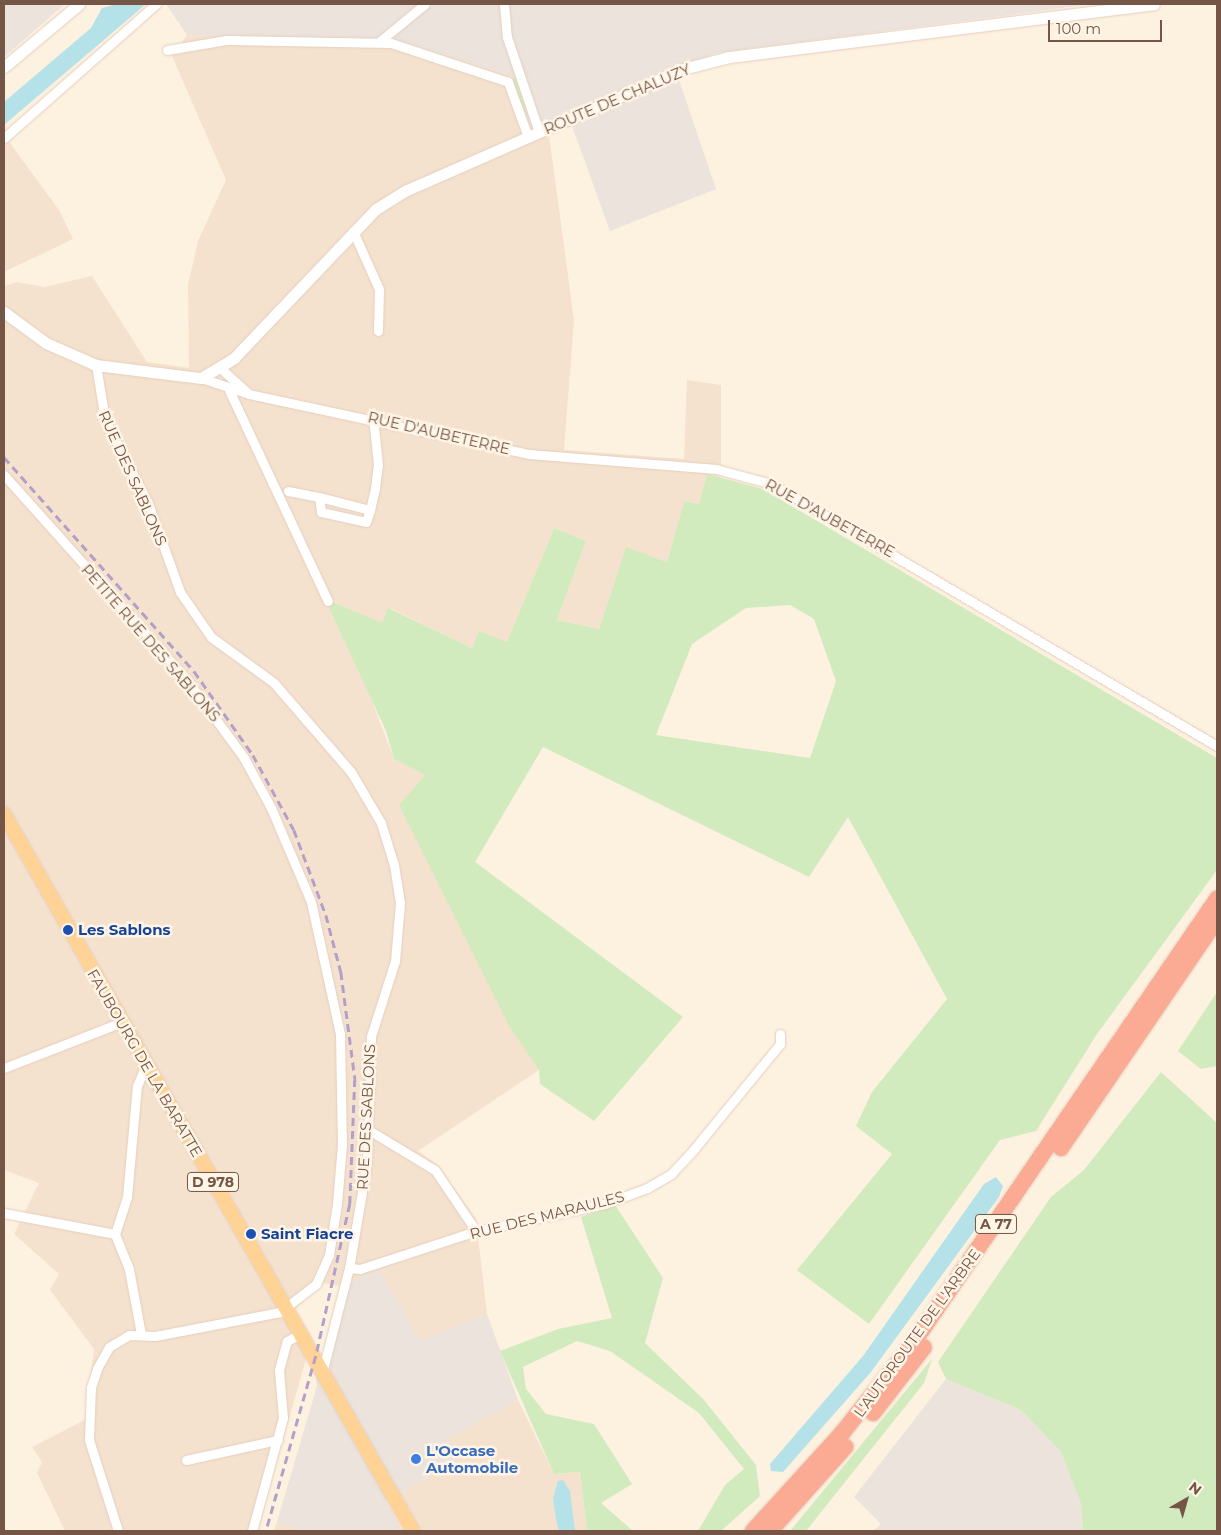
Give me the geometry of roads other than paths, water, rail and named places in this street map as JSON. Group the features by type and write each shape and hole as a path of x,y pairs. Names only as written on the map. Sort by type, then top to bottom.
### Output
{"highway":[{"name":"L'AUTOROUTE DE L'ARBRE","path":"753,1531 843,1432 911,1346 1217,899"},
{"name":"L'AUTOROUTE DE L'ARBRE","path":"770,1531 908,1368 1217,919"}],"main road":[{"name":"FAUBOURG DE LA BARATTE","path":"4,814 288,1310"},
{"name":"D 978","path":"288,1310 413,1531"}],"street":[{"path":"4,67 79,4"},
{"path":"4,138 156,4"},
{"path":"380,41 425,4"},
{"path":"504,4 507,37 539,132"},
{"name":"ROUTE DE CHALUZY","path":"201,378 220,368 353,231 407,190 683,69 729,57 1154,4"},
{"path":"167,50 226,40 380,41 502,78 514,91 528,137"},
{"path":"353,231 379,289 378,331"},
{"path":"4,312 46,342 96,365 201,378"},
{"name":"RUE DES SABLONS","path":"96,365 105,420 148,503 180,592 200,624 281,690 351,772 381,823 400,903 395,961 371,1036 367,1162 349,1268"},
{"path":"220,368 249,394"},
{"name":"RUE D'AUBETERRE","path":"201,378 230,390 373,417 529,454 716,469 772,484 1217,746"},
{"path":"230,390 328,602"},
{"path":"319,497 320,512 366,522 378,465 373,417"},
{"name":"PETITE RUE DES SABLONS","path":"4,475 209,706 272,808 312,902 340,1034 342,1144 329,1255 316,1284 288,1310"},
{"path":"288,491 370,510"},
{"path":"4,1068 122,1022"},
{"name":"RUE DES MARAULES","path":"349,1268 360,1269 476,1231 604,1204 671,1174 780,1044 780,1034"},
{"path":"142,1334 129,1269 115,1234 127,1197 137,1086 146,1065"},
{"path":"367,1129 435,1170 476,1231"},
{"path":"4,1213 115,1234"},
{"path":"323,1369 349,1268"},
{"path":"118,1531 93,1460 91,1388 109,1347 122,1338 142,1334 189,1330 288,1310"},
{"path":"252,1531 278,1440 283,1411 278,1375 287,1342 302,1333"},
{"path":"186,1460 278,1440"}],"water":[{"path":"117,4 146,4 4,125 4,102 91,28 102,8"},
{"path":"996,1177 1003,1186 999,1197 871,1372 783,1472 771,1471 770,1464 863,1356 984,1184"},
{"path":"563,1480 570,1491 575,1531 559,1531 556,1520 553,1498 558,1481"}],"railway":[{"path":"4,457 194,671 253,755 294,830 326,915 341,972 355,1079 350,1204 316,1356 266,1531"}],"place":[{"name":"Les Sablons","path":"68,930"},
{"name":"Saint Fiacre","path":"251,1234"},
{"name":"L'Occase Automobile","path":"416,1459"}]}
